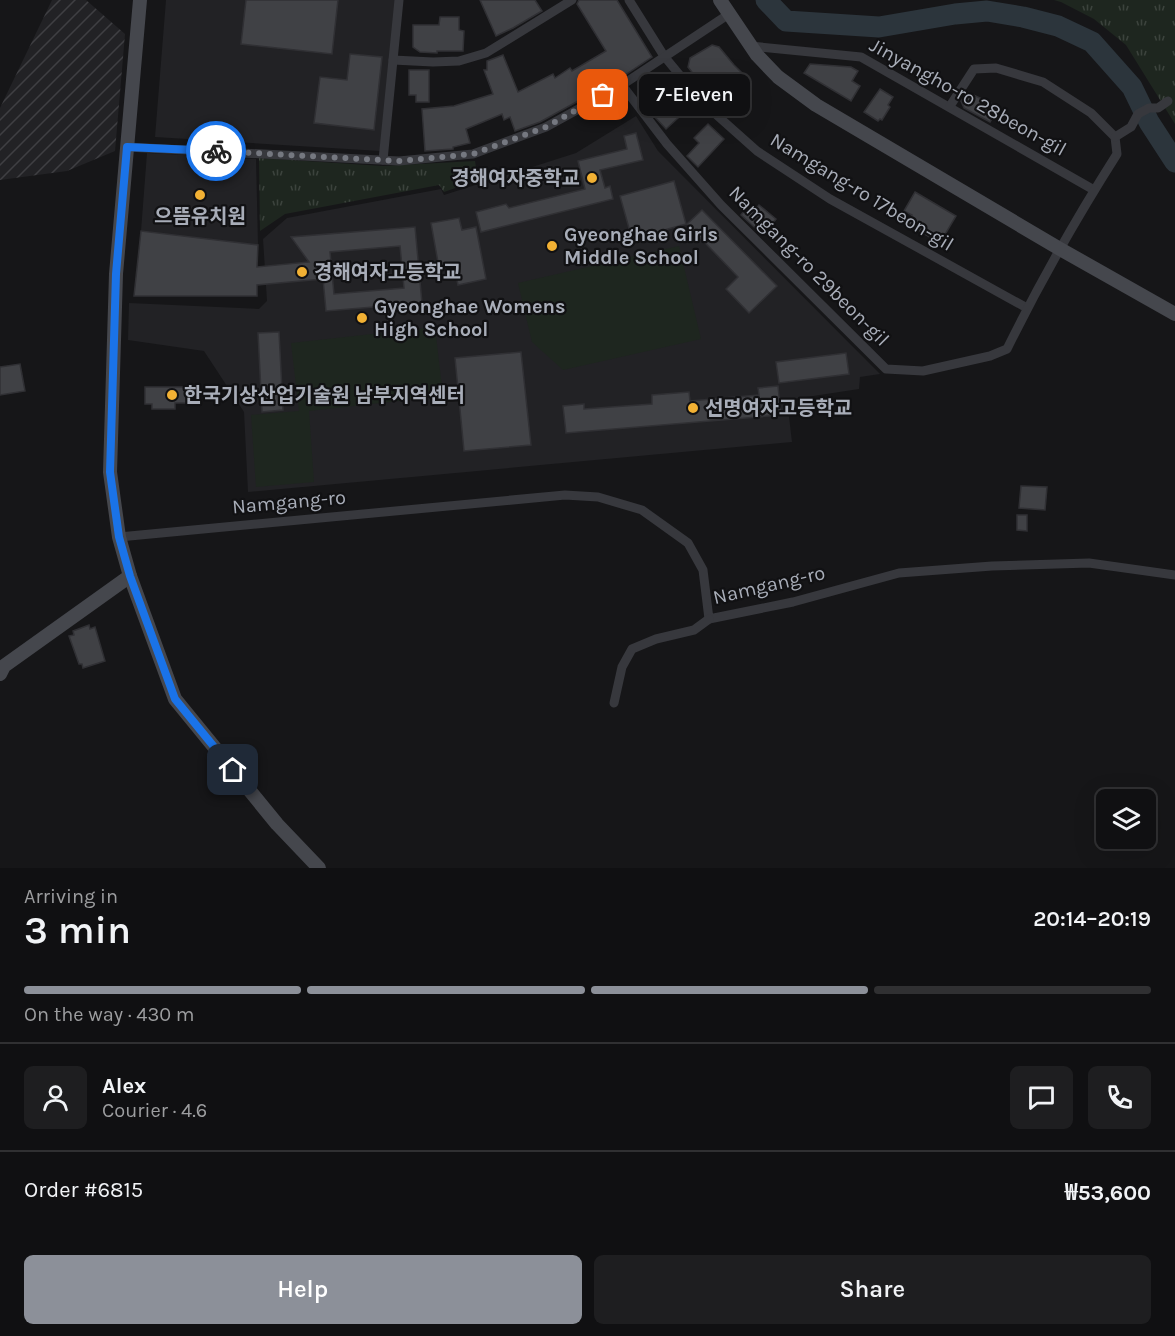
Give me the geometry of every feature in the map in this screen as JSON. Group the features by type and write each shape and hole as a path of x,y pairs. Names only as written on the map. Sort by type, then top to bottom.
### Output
{"street":[{"path":"140,0 116,274 110,472 119,537 128,570 175,699 277,824 319,868"},
{"path":"383,160 399,0"},
{"path":"393,60 459,61 486,53 572,0"},
{"name":"Namgang-ro 17beon-gil","path":"629,0 664,56 702,102 758,152 830,199 1027,308"},
{"path":"720,0 757,55 778,77 816,105 1175,314"},
{"path":"127,147 399,161 473,154 546,127 622,85 729,14"},
{"name":"Jinyangho-ro 28beon-gil","path":"750,46 861,57 1094,190"},
{"path":"950,106 974,69 996,68 1043,82 1091,113 1114,137 1117,154 1060,249"},
{"name":"Namgang-ro 29beon-gil","path":"622,85 667,144 721,204 886,369 923,371 990,356 1007,349 1060,249"},
{"path":"1114,137 1131,127 1138,114 1149,108 1158,108 1168,101"},
{"name":"Namgang-ro","path":"119,537 565,495 598,497 642,510 688,543 703,570 709,619 793,602 899,573 992,566 1089,563 1175,575"},
{"path":"1,669 128,570"},
{"path":"614,703 622,667 632,649 656,639 694,630 709,619"}],"shaded area":[{"path":"52,0 86,0 125,34 115,151 67,171 0,180 0,108"},
{"path":"166,0 396,0 380,151 155,137"},
{"path":"636,116 658,151 880,374 860,377 859,389 787,400 792,442 248,492 244,412 204,351 128,340 129,303 259,309 267,301 263,239 287,218 441,189 444,195 576,153"},
{"name":"으뜸유치원","path":"147,153 256,159 258,245 141,231"}],"green space":[{"path":"1054,0 1175,0 1175,124 1126,45 1094,19"},
{"path":"259,158 383,166 475,161 478,180 444,192 439,185 285,214 260,231"},
{"path":"679,246 701,339 563,370 532,342 518,283"},
{"path":"435,327 443,396 309,411 314,482 256,487 251,415 299,411 291,343"}],"building":[{"path":"246,0 338,0 332,54 241,44"},
{"path":"480,0 535,0 542,11 496,36"},
{"path":"579,0 617,0 652,57 622,77 540,122 515,131 510,117 504,120 502,114 466,129 470,143 453,147 453,149 425,151 422,109 454,106 493,94 484,70 487,70 487,61 503,55 518,92 553,74 555,78 570,68 572,71 606,51 577,4"},
{"path":"440,17 459,17 459,30 464,31 463,51 420,52 413,47 413,25 439,25"},
{"path":"712,45 719,47 750,81 729,102 706,80 701,84 688,67 690,58"},
{"path":"350,54 382,57 374,130 314,123 320,77 347,80"},
{"path":"810,64 851,67 858,71 852,81 860,86 851,101 804,73"},
{"path":"409,70 429,70 429,102 416,102 416,95 409,95"},
{"path":"659,74 661,77 666,74 674,89 690,107 666,129 653,115 639,93 643,90 641,87"},
{"path":"880,89 893,97 882,120 878,121 864,112"},
{"path":"967,92 999,107 990,122 964,108 961,101"},
{"path":"708,124 724,139 698,167 687,156 699,143 694,138"},
{"name":"경해여자중학교","path":"636,133 643,160 600,170 605,188 610,186 613,199 481,232 476,212 506,204 509,208 585,189 578,161 627,149 624,136"},
{"path":"674,181 686,224 632,239 620,196"},
{"path":"915,192 956,216 940,243 907,224 912,215 904,211"},
{"path":"759,205 776,219 763,235 741,215 747,207 753,212"},
{"path":"702,210 777,286 749,313 726,289 738,277 687,224"},
{"path":"459,218 462,230 476,227 486,279 458,285 454,265 439,268 431,223"},
{"path":"415,227 422,303 326,311 323,279 257,285 257,296 134,296 141,231 258,245 257,267 309,262 291,237","holes":["400,246 404,288 334,294 330,252"]},
{"path":"279,332 283,410 262,412 258,333"},
{"path":"521,352 531,445 464,451 455,358"},
{"path":"846,353 849,374 779,383 776,362"},
{"path":"20,364 25,391 0,395 0,367"},
{"name":"선명여자고등학교","path":"778,386 781,415 566,433 563,406 584,404 584,409 652,404 652,395 689,392 690,401 759,395 758,388"},
{"name":"한국기상산업기술원 남부지역센터","path":"145,387 199,387 199,403 175,403 175,409 152,409 152,404 145,404"},
{"path":"1021,486 1047,487 1045,510 1019,508"},
{"path":"1017,515 1027,515 1027,531 1017,530"},
{"path":"89,625 90,629 95,627 105,661 83,668 82,664 79,664 69,636 74,635 73,631"}],"waterway":[{"path":"766,0 786,21 879,27 987,11 1058,26 1092,42 1132,87 1149,122 1175,162"}],"way so far":[{"path":"216,151 399,161 473,154 546,127 603,95"}],"place":[{"name":"7-Eleven","path":"603,95"},
{"name":"경해여자중학교","path":"592,178"},
{"name":"으뜸유치원","path":"200,195"},
{"name":"Gyeonghae Girls Middle School","path":"552,246"},
{"name":"경해여자고등학교","path":"302,272"},
{"name":"Gyeonghae Womens High School","path":"362,318"},
{"name":"한국기상산업기술원 남부지역센터","path":"172,395"},
{"name":"선명여자고등학교","path":"693,408"}],"route":[{"path":"216,151 127,147 116,274 110,472 119,537 126,564 175,699 233,770"}]}
